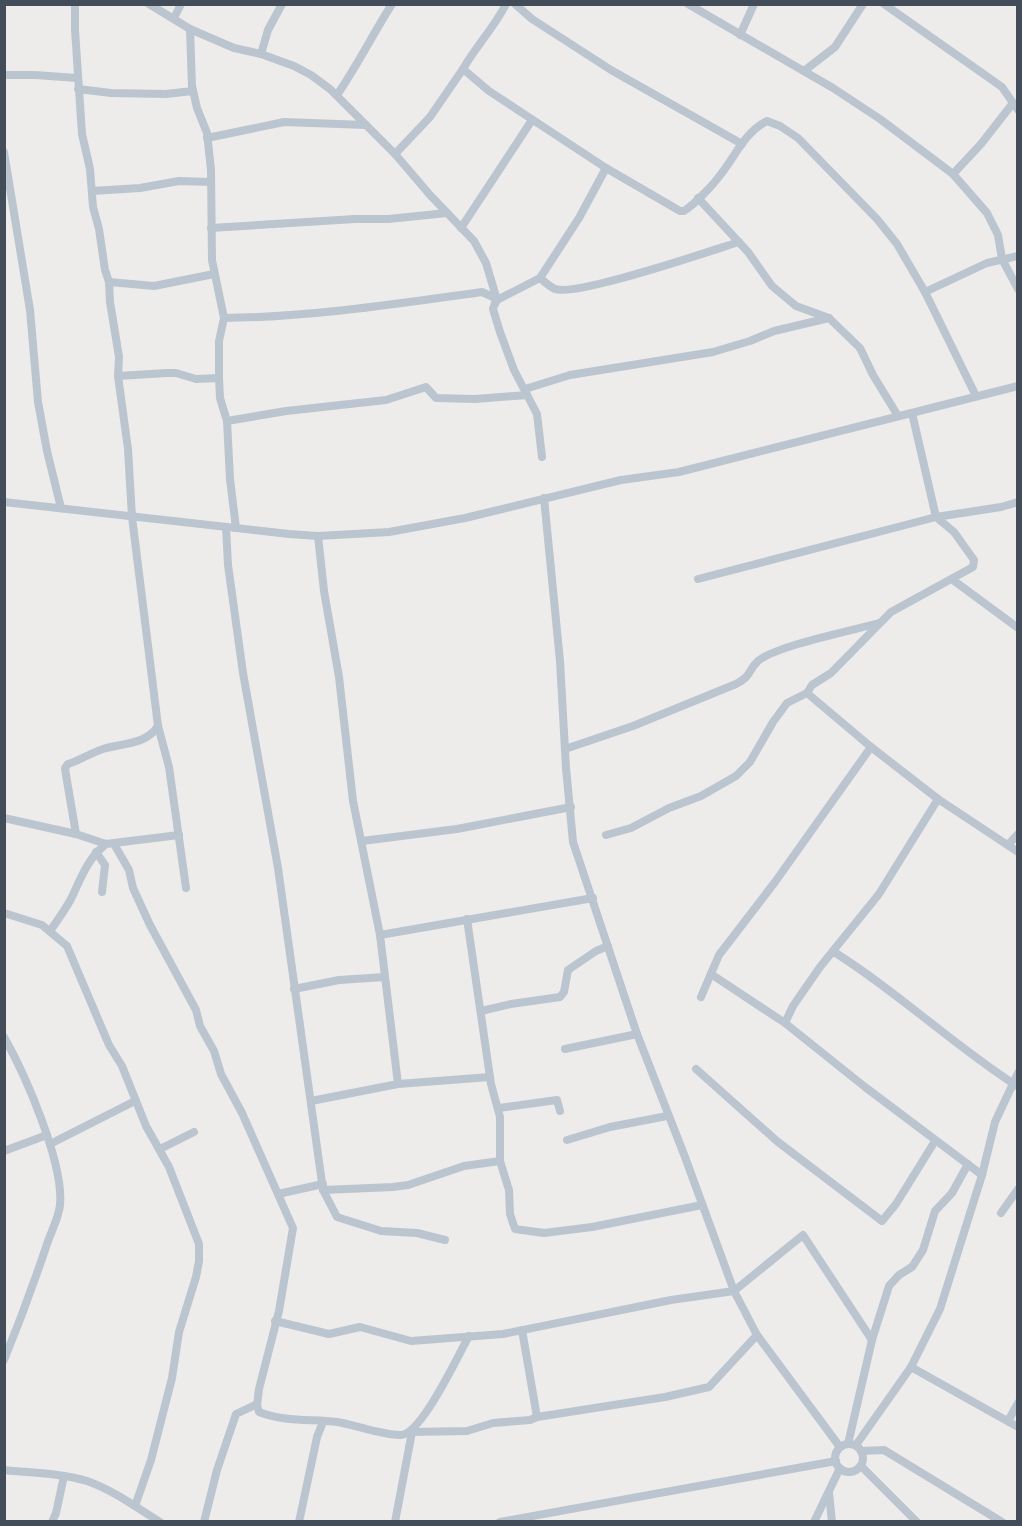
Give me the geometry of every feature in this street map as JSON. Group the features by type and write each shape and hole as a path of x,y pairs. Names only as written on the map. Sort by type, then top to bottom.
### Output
{"street":[{"path":"75,4 77,78 82,134 90,169 105,270 110,282 110,302 119,357 118,376 130,472 132,517 158,726 169,767 186,888"},
{"path":"149,4 190,29 234,48 261,54 294,66 311,75 337,95 395,154 474,241 482,254 497,300"},
{"path":"174,18 181,4"},
{"path":"261,54 268,30 282,4"},
{"path":"337,95 392,4"},
{"path":"395,154 430,117 484,38 497,23 506,4"},
{"path":"515,4 532,19 611,70 742,144"},
{"path":"688,4 804,70 880,119 953,174 987,213 998,235 1002,259 1017,289"},
{"path":"740,35 754,4"},
{"path":"804,70 835,47 862,4"},
{"path":"884,4 1002,87 1015,107 953,174"},
{"path":"190,29 193,91 207,133 213,206 211,228 214,274 224,318 219,341 220,398 227,421 230,479 236,528"},
{"path":"463,69 489,91 532,120 606,168 680,211 691,206 720,177 755,127 767,121 780,126 798,138 877,219 897,244 925,292 976,396"},
{"path":"4,75 77,78"},
{"path":"78,89 111,93 166,94 193,91"},
{"path":"461,228 532,120"},
{"path":"207,138 284,122 366,125"},
{"path":"4,152 30,310 38,402 61,508"},
{"path":"493,309 497,300 540,278 579,218 606,168"},
{"path":"92,191 140,188 179,181 210,182"},
{"path":"698,198 759,265 772,285 784,297 796,306 829,318 860,348 898,416"},
{"path":"211,228 387,219 447,213"},
{"path":"540,278 555,289 566,290 626,277 739,242"},
{"path":"925,292 987,263 1017,256"},
{"path":"110,282 154,286 214,274"},
{"path":"224,318 268,317 399,304 482,292 496,300 493,309 514,370 537,414 542,457"},
{"path":"227,421 286,411 386,400 426,387 436,398 481,399 526,392 570,375 713,352 774,331 829,318"},
{"path":"118,376 167,373 196,379 219,378"},
{"path":"4,502 318,536 389,532 465,518 621,480 679,472 1017,386"},
{"path":"606,835 631,828 669,808 701,796 736,776 750,762 787,703 807,693 812,685 831,673 891,612 973,567 974,560 954,532 936,517 912,413"},
{"path":"500,1521 838,1465 847,1472 855,1471 861,1466 863,1458 851,1447 757,1335 734,1291 685,1157 636,1034 573,842 560,662 544,498"},
{"path":"698,579 936,517 1001,507 1017,502"},
{"path":"226,527 228,565 243,673 278,868 323,1187 337,1217 381,1231 417,1233 445,1240"},
{"path":"318,536 324,591 339,677 352,801 380,935 398,1084"},
{"path":"953,580 1017,628"},
{"path":"565,748 633,726 747,679 757,661 775,652 881,623"},
{"path":"807,693 938,799 1017,852"},
{"path":"76,834 65,768 68,764 102,749 134,743 155,731 158,726"},
{"path":"701,998 719,955 775,882 871,747"},
{"path":"785,1023 793,1006 820,967 879,894 938,799"},
{"path":"362,841 457,830 571,807"},
{"path":"4,818 110,844 129,870 133,888 150,925 196,1010 200,1026 214,1051 221,1074 242,1113 293,1228 283,1291 259,1389 257,1404 259,1412 273,1418 365,1427 402,1436 412,1431 428,1411 468,1336"},
{"path":"1008,845 1017,834"},
{"path":"50,931 69,902 96,852 110,844 179,835"},
{"path":"96,852 105,865 102,892"},
{"path":"380,935 592,898"},
{"path":"4,913 30,920 50,931 67,946 97,1019 122,1066 135,1101 170,1167 199,1244 196,1277 179,1332 172,1378 153,1451 135,1506"},
{"path":"467,919 490,1077 499,1108 500,1161 509,1190 510,1214 515,1229 544,1233 592,1227 702,1205"},
{"path":"481,1011 560,997 564,993 568,970 596,951 608,946"},
{"path":"834,952 864,971 950,1039 1016,1085"},
{"path":"711,974 785,1023 982,1175"},
{"path":"294,989 339,980 385,977"},
{"path":"566,1049 636,1034"},
{"path":"4,1360 30,1296 60,1205 58,1176 50,1144 18,1060 5,1039"},
{"path":"696,1069 778,1142 882,1221 896,1204 935,1141"},
{"path":"814,1521 829,1491 838,1465 836,1454 851,1447 911,1367 940,1309 982,1175 995,1122 1016,1085 1017,1073"},
{"path":"311,1101 398,1084 490,1077"},
{"path":"499,1108 557,1100 560,1111"},
{"path":"50,1144 135,1101"},
{"path":"567,1140 610,1127 667,1116"},
{"path":"160,1149 194,1131"},
{"path":"4,1151 47,1135"},
{"path":"278,1194 323,1187 408,1185 464,1166 500,1161"},
{"path":"851,1447 872,1340 889,1286 898,1275 912,1267 923,1250 935,1211 952,1193 969,1164"},
{"path":"1001,1213 1017,1189"},
{"path":"275,1321 329,1334 360,1328 411,1341 503,1334 670,1300 734,1291 803,1234 872,1340"},
{"path":"522,1330 537,1417"},
{"path":"412,1431 467,1431 494,1423 530,1420 665,1397 709,1387 757,1335"},
{"path":"911,1367 1017,1427"},
{"path":"1008,1420 1017,1403"},
{"path":"204,1521 217,1470 236,1414 257,1404"},
{"path":"299,1521 317,1437 323,1422"},
{"path":"395,1521 412,1431"},
{"path":"851,1447 884,1450 1002,1521"},
{"path":"861,1466 917,1521"},
{"path":"5,1470 86,1480 135,1506 155,1520"},
{"path":"52,1521 56,1513 64,1476"},
{"path":"829,1491 832,1521"}]}
